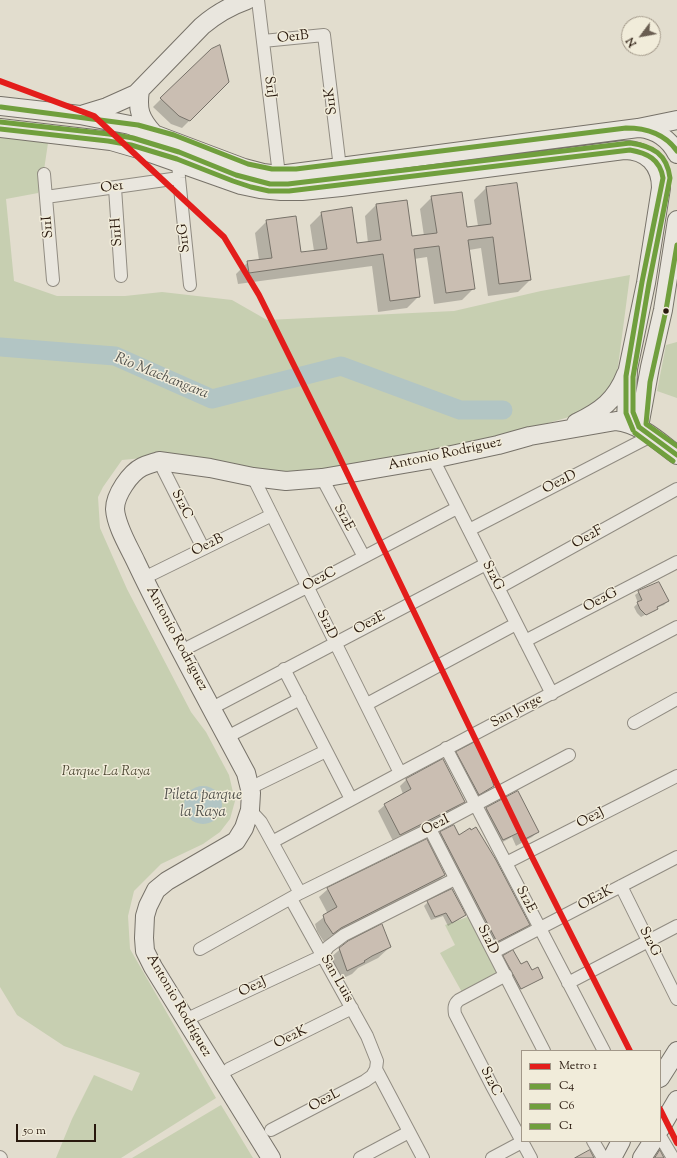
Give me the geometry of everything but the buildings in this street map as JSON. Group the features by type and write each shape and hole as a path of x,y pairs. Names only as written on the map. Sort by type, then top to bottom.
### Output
{"street":[{"path":"103,119 118,113 126,107 138,92 202,26 224,10 247,0"},
{"name":"S11J","path":"258,0 279,175"},
{"name":"Oe1B","path":"263,41 324,35"},
{"name":"S11K","path":"324,35 340,168"},
{"path":"80,115 107,107 138,92"},
{"path":"138,92 140,113 144,123 153,133"},
{"path":"0,106 80,115 130,125 244,168 279,175 340,168 551,138 638,128 677,120"},
{"path":"0,128 111,141 142,150 178,171 260,189 281,192 341,187 624,150 637,150 652,161 658,169 661,188 646,283 628,369 639,428 677,455"},
{"path":"638,128 656,133 675,144 658,169"},
{"name":"S11G","path":"182,144 179,152 178,171 190,285"},
{"name":"Oe1","path":"46,197 114,188 178,171"},
{"name":"S11I","path":"44,174 53,280"},
{"name":"S11H","path":"114,188 121,276"},
{"path":"639,428 650,367 663,310 677,220"},
{"name":"Antonio Rodríguez","path":"561,430 604,407 623,383 628,369"},
{"name":"Antonio Rodríguez","path":"271,1158 185,1020 153,967 146,951 144,928 145,916 156,890 163,883 236,841 244,828 250,810 251,793 246,773 181,651 144,578 119,524 115,507 117,499 126,481 140,468 159,461 286,481 322,478 432,459 561,430 616,421 639,428"},
{"name":"Oe2D","path":"469,530 639,428"},
{"name":"S12G","path":"432,459 552,694"},
{"name":"S12C","path":"159,461 203,548"},
{"name":"S12D","path":"253,477 400,772"},
{"name":"S12E","path":"322,478 364,557"},
{"name":"Oe2F","path":"498,588 677,489"},
{"name":"Oe2C","path":"181,651 457,508"},
{"name":"Oe2B","path":"144,578 272,515"},
{"name":"Oe2G","path":"525,641 677,562"},
{"name":"Oe2E","path":"212,708 335,642 486,564"},
{"path":"367,704 516,624"},
{"name":"San Jorge","path":"272,842 400,772 552,694 677,627"},
{"path":"284,670 351,799"},
{"path":"227,737 300,699"},
{"path":"634,723 677,699"},
{"name":"S12E","path":"446,748 603,1050"},
{"path":"250,788 326,751"},
{"name":"Oe2I","path":"200,949 295,896 430,829 569,754"},
{"name":"Oe2J","path":"506,863 677,776"},
{"name":"San Luis","path":"250,810 261,822 272,842 322,956 352,1008 375,1053 377,1061 376,1069 423,1158"},
{"name":"S12D","path":"430,829 544,1050"},
{"name":"OE2K","path":"494,952 677,857"},
{"path":"322,956 328,947 344,935 456,879"},
{"name":"S12G","path":"621,886 677,999"},
{"path":"568,983 677,926"},
{"name":"Oe2J","path":"185,1020 322,956"},
{"name":"S12C","path":"506,975 463,997 456,1003 454,1008 455,1014 521,1140"},
{"name":"Oe2K","path":"230,1069 352,1008"},
{"path":"661,1076 677,1051"},
{"name":"Oe2L","path":"271,1130 372,1076 376,1069"},
{"path":"661,1127 677,1100"},
{"path":"360,1158 409,1132"},
{"path":"661,1137 674,1155"},
{"path":"492,1158 522,1142"},
{"name":"S12C","path":"522,1142 531,1158"},
{"path":"595,1142 603,1158"},
{"path":"612,1158 620,1142"},
{"path":"642,1158 652,1142"}],"green space":[{"name":"Parque La Raya","path":"0,136 48,143 44,170 38,193 6,199 14,281 57,296 125,296 162,292 232,300 267,320 454,311 541,291 630,275 617,374 607,399 583,413 433,456 322,477 251,473 164,456 122,460 103,487 98,497 100,528 127,589 191,712 206,732 229,775 235,801 230,819 220,832 203,844 161,864 134,891 128,916 130,949 216,1098 121,1158 56,1158 72,1119 94,1075 132,1091 140,1073 64,1046 17,1015 0,987"},
{"path":"677,342 677,398 657,391 666,345"},
{"path":"470,916 500,975 463,994 440,953 455,945 445,925"},
{"path":"221,1105 253,1158 132,1158"}],"water":[{"name":"Pileta parque la Raya","path":"199,786 207,786 217,791 221,798 221,812 217,819 207,824 199,824 189,819 187,816 184,809 184,801 189,791 192,789"}],"waterway":[{"name":"Rio Machangara","path":"0,347 115,356 212,399 341,366 460,410 503,410"}],"metro line":[{"name":"1","path":"0,81 94,116 224,237 259,295 335,448 533,859 629,1050"},
{"name":"1","path":"661,1111 677,1143"}],"transit line":[{"name":"C1","path":"1,107 138,125 174,135 248,164 272,169 296,169 626,128 641,129 661,136 677,151"},
{"name":"C4","path":"0,122 133,138 179,152 236,175 270,184 288,184 630,143 646,146 662,157 666,163 670,178 649,283 633,377 633,412 639,427"},
{"name":"C6","path":"0,129 131,145 177,159 233,181 269,191 289,191 630,150 647,155 659,166 663,178 642,282 626,376 626,413 633,430"},
{"name":"C1","path":"677,245 666,310 650,382 646,424 677,446"},
{"name":"C4","path":"639,427 677,455"},
{"name":"C6","path":"635,433 673,461"}]}
